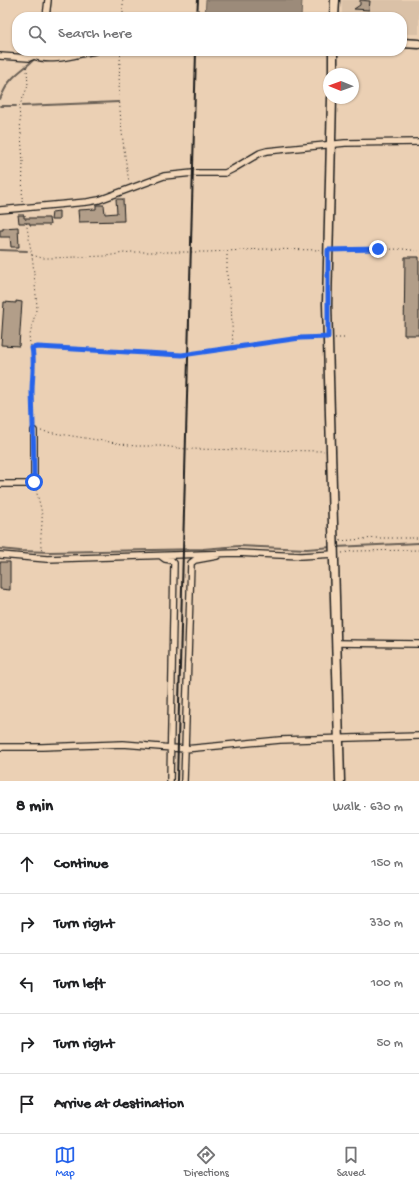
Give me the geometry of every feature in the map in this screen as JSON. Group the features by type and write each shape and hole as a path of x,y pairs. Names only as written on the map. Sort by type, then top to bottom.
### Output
{"street":[{"path":"47,12 48,0"},
{"path":"334,12 335,0"},
{"path":"407,44 419,44"},
{"path":"0,56 29,58 34,56"},
{"path":"49,56 68,56"},
{"path":"333,56 333,68"},
{"path":"332,104 328,250 328,337 340,781"},
{"path":"0,210 99,200 164,176 225,172 234,169 267,150 331,144 419,142"},
{"path":"0,484 34,484 34,431"},
{"path":"0,555 47,559 225,554 301,556 334,553"},
{"path":"184,781 191,562 225,554"},
{"path":"161,556 171,560 174,563 170,781"},
{"path":"336,644 419,644"},
{"path":"0,747 123,744 185,748 280,740 339,737 419,736"}],"path":[{"path":"123,0 123,12"},
{"path":"121,56 119,82 122,127 130,189"},
{"path":"25,65 27,68 28,86 19,106 23,162 23,208 34,263 37,306 29,340 34,356 32,383 34,431 135,446 162,446 186,449 331,450"},
{"path":"31,254 42,258 49,258 106,256 130,252 209,252 280,249 419,251"},
{"path":"226,251 227,274 231,302 233,347"},
{"path":"32,348 38,347 182,355 300,338 347,338"},
{"path":"34,484 42,512 41,548 45,556"},
{"path":"334,542 376,538 419,538"},
{"path":"334,553 355,551 419,550"}],"shaded area":[{"path":"206,0 302,0 301,12 205,12"},
{"path":"342,0 419,0 419,34 407,34 407,12 342,12"}],"building":[{"path":"360,0 370,1 369,10 354,9 360,5"},
{"path":"116,199 123,199 124,221 79,222 78,210 96,209 96,205 104,205 105,214 117,213"},
{"path":"59,211 59,220 51,220 52,212"},
{"path":"18,215 24,215 24,218 49,218 50,225 30,225 30,223 19,223"},
{"path":"18,227 19,247 11,247 10,237 0,237 0,230 3,230 3,228"},
{"path":"405,257 419,257 419,335 404,335"},
{"path":"16,301 22,302 19,346 1,345 4,302 16,303"},
{"path":"0,562 10,562 10,590 0,589"}],"waterway":[{"path":"50,12 51,0"},
{"path":"0,99 9,82 37,56"},
{"path":"22,106 119,102"},
{"path":"0,106 16,106"},
{"path":"0,250 27,251"},
{"path":"336,547 419,543"},
{"path":"0,549 50,552 203,549 239,546 307,549 332,547"}],"railway":[{"path":"197,12 198,0"},
{"path":"177,781 196,56"}],"route":[{"path":"34,482 34,422 32,392 34,356 32,348 38,347 182,355 300,338 328,337 328,250 378,249"}]}
